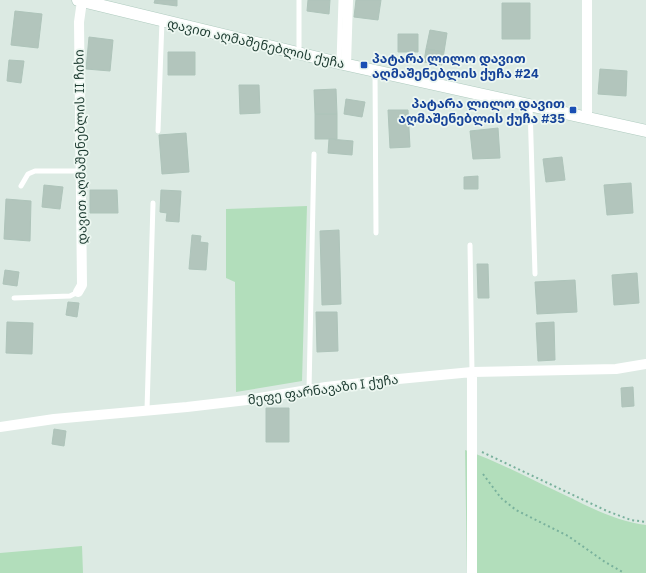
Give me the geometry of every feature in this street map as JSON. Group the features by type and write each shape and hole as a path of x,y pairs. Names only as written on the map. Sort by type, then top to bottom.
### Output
{"street":[{"path":"343,64 348,0"},
{"path":"587,0 587,118"},
{"name":"დავით აღმაშენებლის ქუჩა","path":"80,1 343,64 646,131"},
{"name":"დავით აღმაშენებლის II ჩიხი","path":"78,292 82,285 80,1"},
{"name":"მეფე ფარნავაზი I ქუჩა","path":"0,427 54,419 247,400 388,380 472,372 616,369 646,364"},
{"path":"472,372 472,573"}],"lane":[{"path":"299,0 299,53"},
{"path":"341,0 343,64"},
{"path":"158,131 162,20"},
{"path":"376,71 376,233"},
{"path":"530,106 534,274"},
{"path":"309,390 314,154"},
{"path":"21,186 28,174 35,171 81,171"},
{"path":"147,410 153,203"},
{"path":"470,244 472,372"},
{"path":"14,298 70,296 78,292"}],"path":[{"path":"472,447 607,511 631,520 646,522"},
{"path":"472,465 493,485 501,498 516,510 568,536 605,562 624,573"}],"green space":[{"path":"307,206 302,381 236,392 235,282 226,278 226,209"},
{"path":"465,450 506,467 598,511 627,521 646,525 646,573 467,573"},
{"path":"82,546 83,573 0,573 0,553"}],"building":[{"path":"155,0 177,0 177,6 154,3"},
{"path":"308,0 330,0 329,14 307,11"},
{"path":"356,0 381,0 378,20 354,17"},
{"path":"502,3 530,3 530,39 502,39"},
{"path":"15,11 42,14 38,48 11,45"},
{"path":"430,30 447,33 444,52 426,49"},
{"path":"398,34 418,34 418,52 398,52"},
{"path":"89,37 113,40 110,71 86,69"},
{"path":"426,49 444,52 442,65 424,62"},
{"path":"168,52 195,52 195,75 168,75"},
{"path":"9,60 24,61 21,83 7,81"},
{"path":"600,69 627,71 626,96 598,94"},
{"path":"239,85 259,85 260,113 240,114"},
{"path":"336,89 337,114 315,114 314,90"},
{"path":"346,99 365,102 362,117 344,114"},
{"path":"388,110 408,110 410,147 390,148"},
{"path":"315,114 337,114 337,139 315,139"},
{"path":"498,128 500,158 473,159 470,131"},
{"path":"186,133 189,172 162,174 159,135"},
{"path":"329,139 353,141 352,155 328,153"},
{"path":"562,157 565,180 546,182 543,159"},
{"path":"478,176 478,189 464,189 464,177"},
{"path":"631,183 633,213 607,215 604,185"},
{"path":"44,185 63,187 60,209 42,207"},
{"path":"90,190 117,190 118,213 90,213"},
{"path":"161,190 181,191 179,222 166,221 167,213 160,212"},
{"path":"6,199 31,201 30,241 4,239"},
{"path":"339,230 341,304 322,305 320,231"},
{"path":"192,235 201,236 200,242 208,243 206,270 189,269"},
{"path":"477,264 488,264 489,298 478,298"},
{"path":"5,270 19,272 17,286 3,284"},
{"path":"637,273 639,303 614,305 612,275"},
{"path":"575,280 577,312 537,314 535,282"},
{"path":"68,302 79,303 77,317 66,315"},
{"path":"316,312 337,312 338,351 317,352"},
{"path":"7,322 33,323 32,354 6,353"},
{"path":"554,322 555,360 538,361 536,323"},
{"path":"633,387 634,406 622,407 621,388"},
{"path":"266,408 289,408 289,442 266,442"},
{"path":"54,429 66,431 64,446 52,444"}],"place":[{"name":"პატარა ლილო დავით აღმაშენებლის ქუჩა #24","path":"364,65"},
{"name":"პატარა ლილო დავით აღმაშენებლის ქუჩა #35","path":"573,110"}]}
